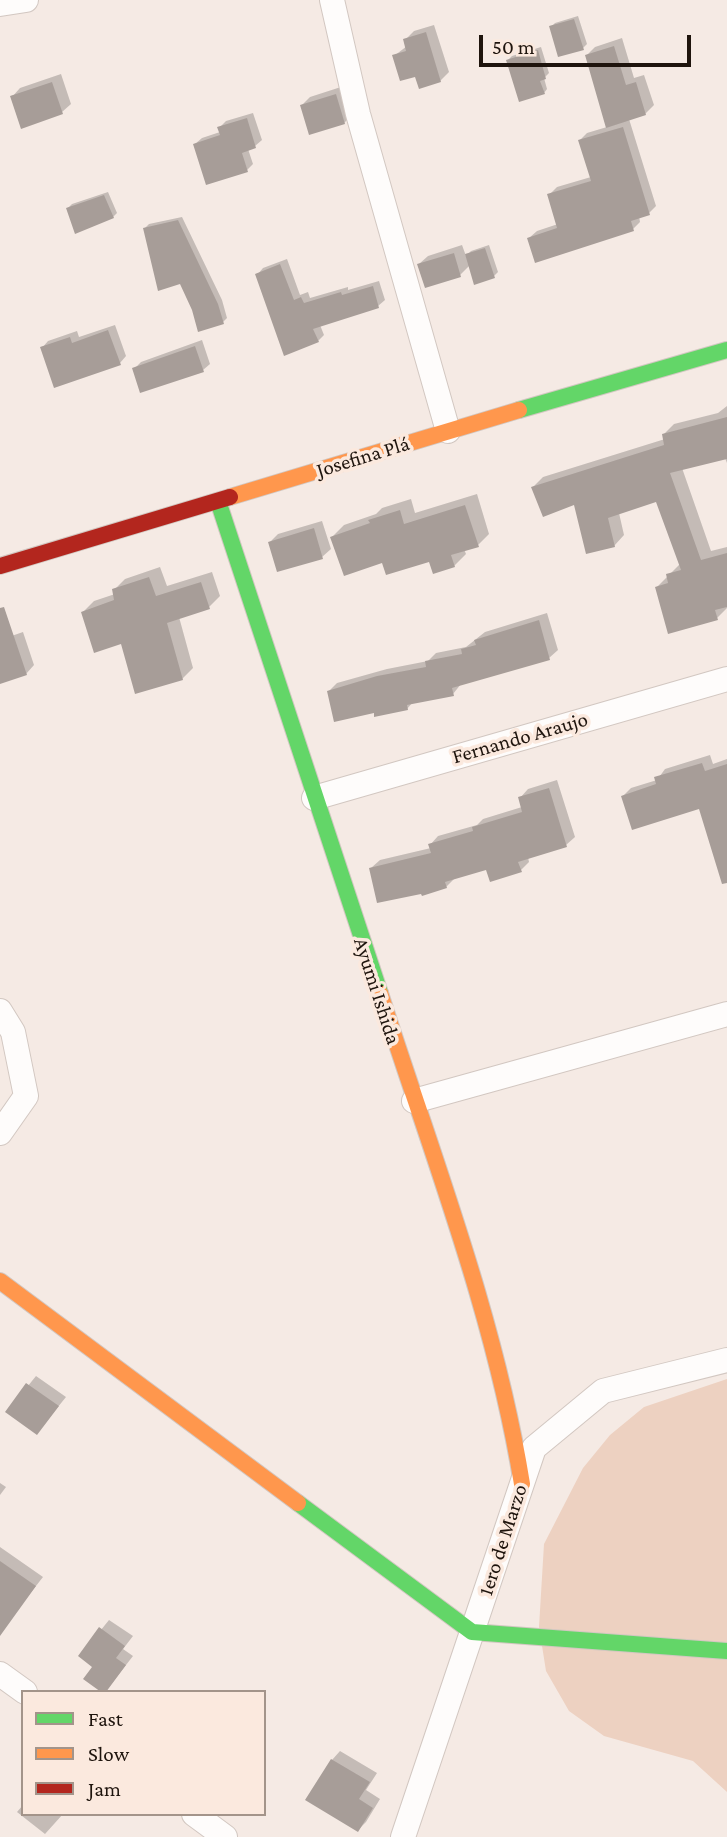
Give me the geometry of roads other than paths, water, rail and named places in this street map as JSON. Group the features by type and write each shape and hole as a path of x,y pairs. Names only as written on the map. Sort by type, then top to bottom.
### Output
{"street":[{"path":"0,4 26,0"},
{"path":"332,0 358,114 449,431"},
{"name":"Josefina Plá","path":"0,566 727,350"},
{"name":"Ayumi Ishida","path":"218,501 470,1269 512,1422 522,1484"},
{"name":"Fernando Araujo","path":"314,797 727,679"},
{"path":"0,1011 13,1032 26,1096 0,1133"},
{"path":"414,1101 727,1014"},
{"path":"0,1281 472,1632 727,1651"},
{"name":"1ero de Marzo","path":"403,1837 534,1448 603,1391 727,1360"},
{"path":"0,1674 21,1690"},
{"path":"197,1816 225,1837"}]}
